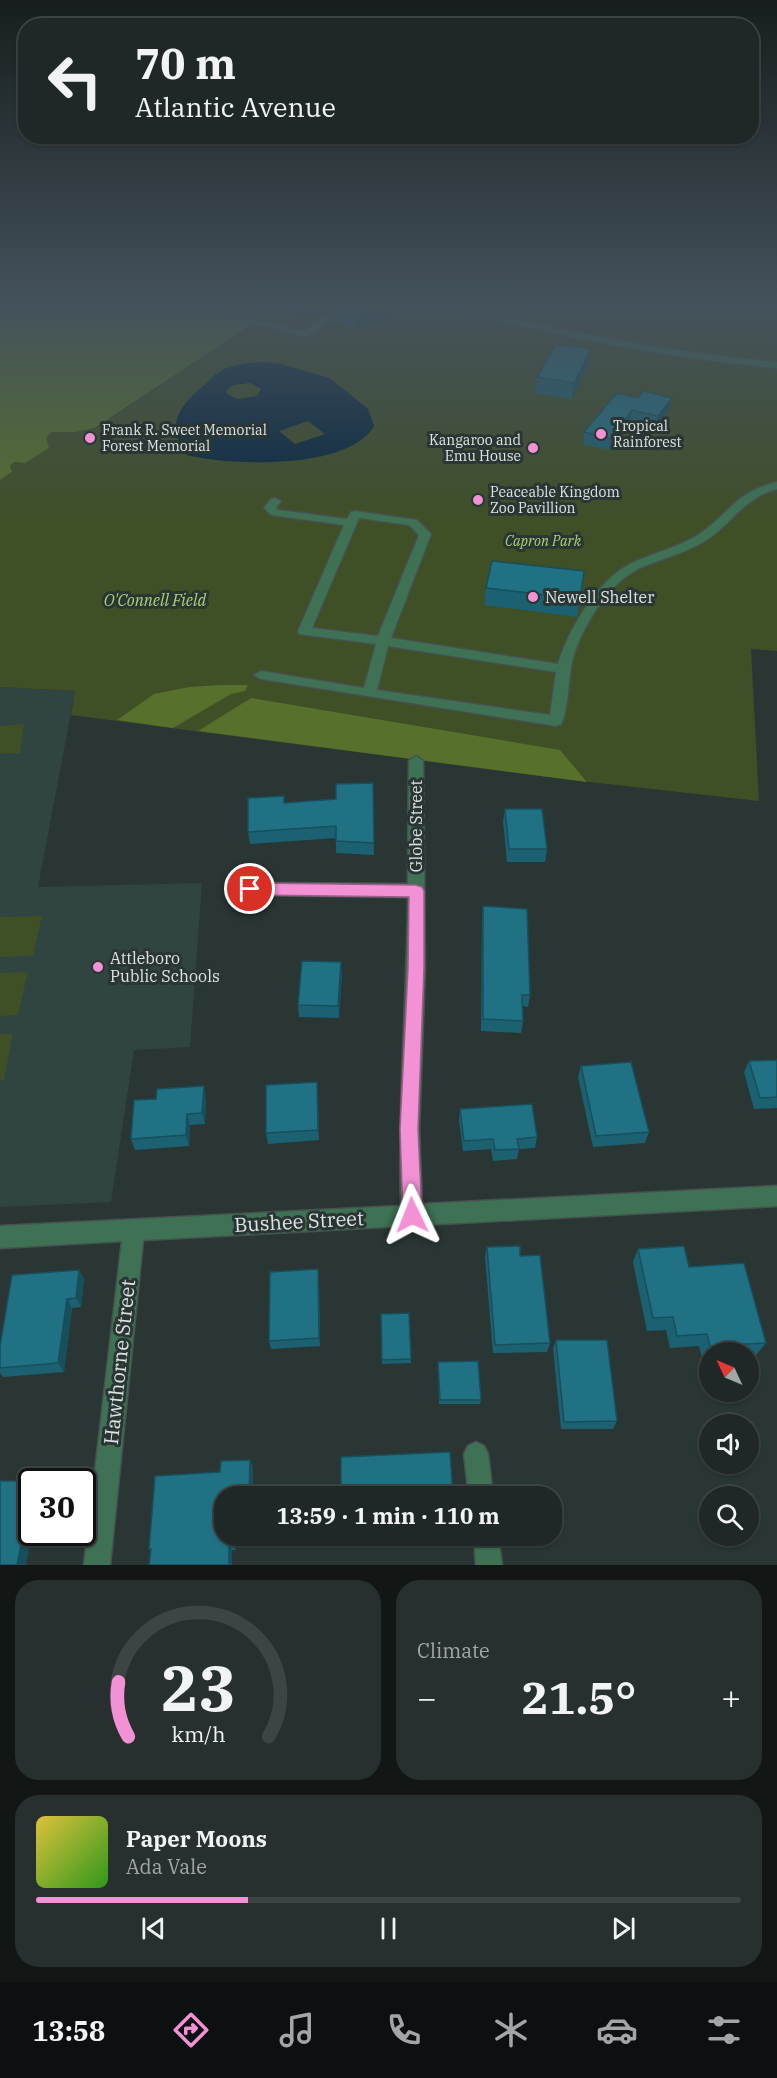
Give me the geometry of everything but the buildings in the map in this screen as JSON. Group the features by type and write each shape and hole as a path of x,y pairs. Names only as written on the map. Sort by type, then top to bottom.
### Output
{"street":[{"path":"261,675 556,720 565,661 580,629 614,580 631,567 690,545 706,535 741,500 777,485"},
{"path":"275,501 270,508 275,513 352,522"},
{"path":"369,693 383,641 425,534 413,522 355,514 304,631 383,641 565,669"},
{"name":"Globe Street","path":"412,1215 409,1129 416,968 416,761"},
{"path":"250,889 416,891"},
{"name":"Bushee Street","path":"0,1237 777,1196"},
{"name":"Hawthorne Street","path":"97,1565 134,1230"},
{"path":"476,1454 480,1486"},
{"path":"487,1546 489,1565"}],"shaded area":[{"name":"Attleboro Public Schools","path":"0,687 75,691 38,887 202,883 190,1047 134,1050 111,1202 0,1207"}],"green space":[{"path":"0,380 168,380 95,428 76,432 51,432 46,438 49,448 25,463 14,462 10,466 12,472 0,480"},
{"name":"Capron Park","path":"168,380 777,380 777,651 751,649 759,801 572,780 71,715 75,691 0,687 0,480 12,472 10,466 14,462 25,463 51,432 76,432 96,428"},
{"path":"248,685 245,691 231,694 173,728 117,720 154,694 189,687"},
{"path":"251,698 560,750 587,782 198,731"},
{"path":"24,724 20,753 0,754 0,726"},
{"path":"42,916 33,956 0,957 0,917"},
{"path":"28,972 18,1015 0,1016 0,973"},
{"path":"0,1034 13,1034 4,1080 0,1080"}],"water":[{"path":"210,380 332,380 368,409 374,426 361,440 341,451 315,457 258,462 206,459 187,455 177,435 177,418 186,402","holes":["250,383 261,389 257,396 237,399 227,394 226,391 233,385","308,421 325,434 295,444 279,431"]}],"place":[{"name":"Tropical Rainforest","path":"601,434"},
{"name":"Frank R. Sweet Memorial Forest Memorial","path":"90,438"},
{"name":"Kangaroo and Emu House","path":"533,448"},
{"name":"Peaceable Kingdom Zoo Pavillion","path":"478,500"},
{"name":"Newell Shelter","path":"533,597"},
{"name":"Attleboro Public Schools","path":"98,967"}],"route":[{"path":"250,889 416,891 416,968 409,1129 412,1215"}],"park label":[{"name":"O'Connell Field","path":"155,600"}]}
